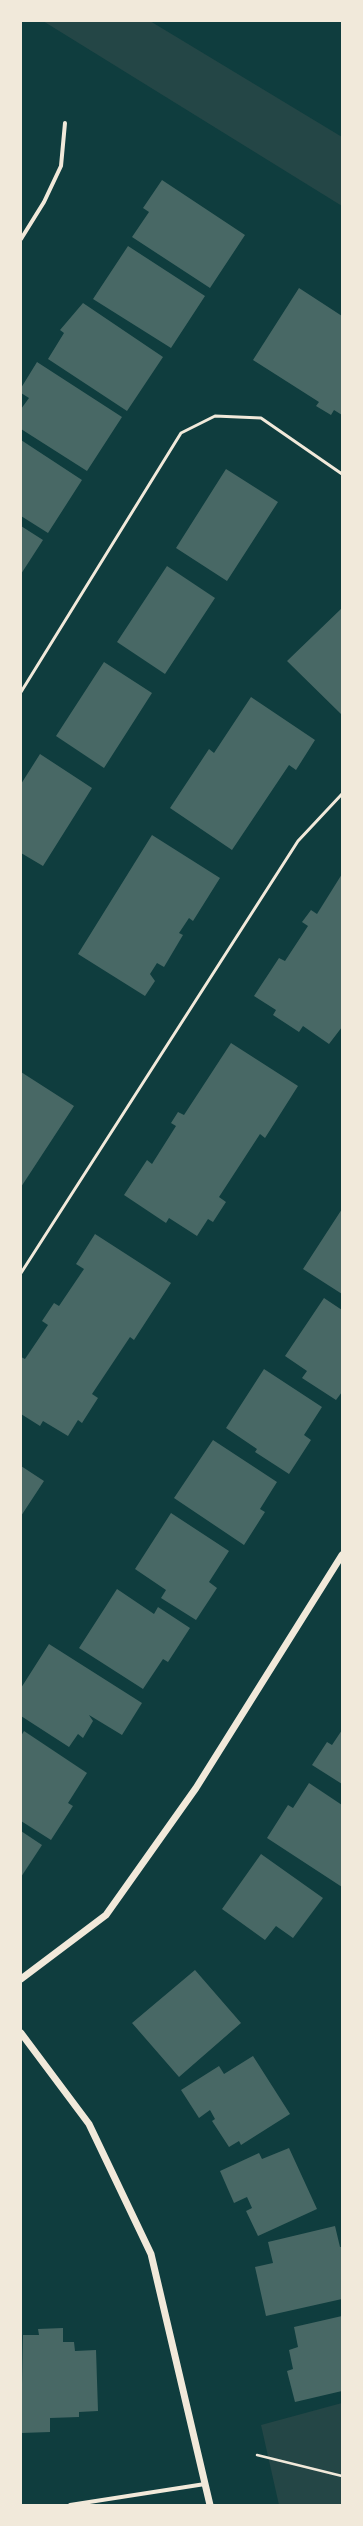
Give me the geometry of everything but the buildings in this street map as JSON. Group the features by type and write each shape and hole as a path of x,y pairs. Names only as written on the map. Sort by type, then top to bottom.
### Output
{"street":[{"path":"21,239 44,202 61,166 65,123"},
{"path":"21,1979 106,1915 196,1788 342,1555"},
{"path":"21,2033 89,2124 151,2254 210,2505"},
{"path":"70,2505 205,2484"}],"lane":[{"path":"21,692 181,433 215,416 261,418 342,474"},
{"path":"21,1273 298,841 342,794"}],"path":[{"path":"257,2455 342,2476"}],"shaded area":[{"path":"43,21 150,21 342,137 342,206"},
{"path":"342,2403 342,2505 279,2505 261,2425"}]}
